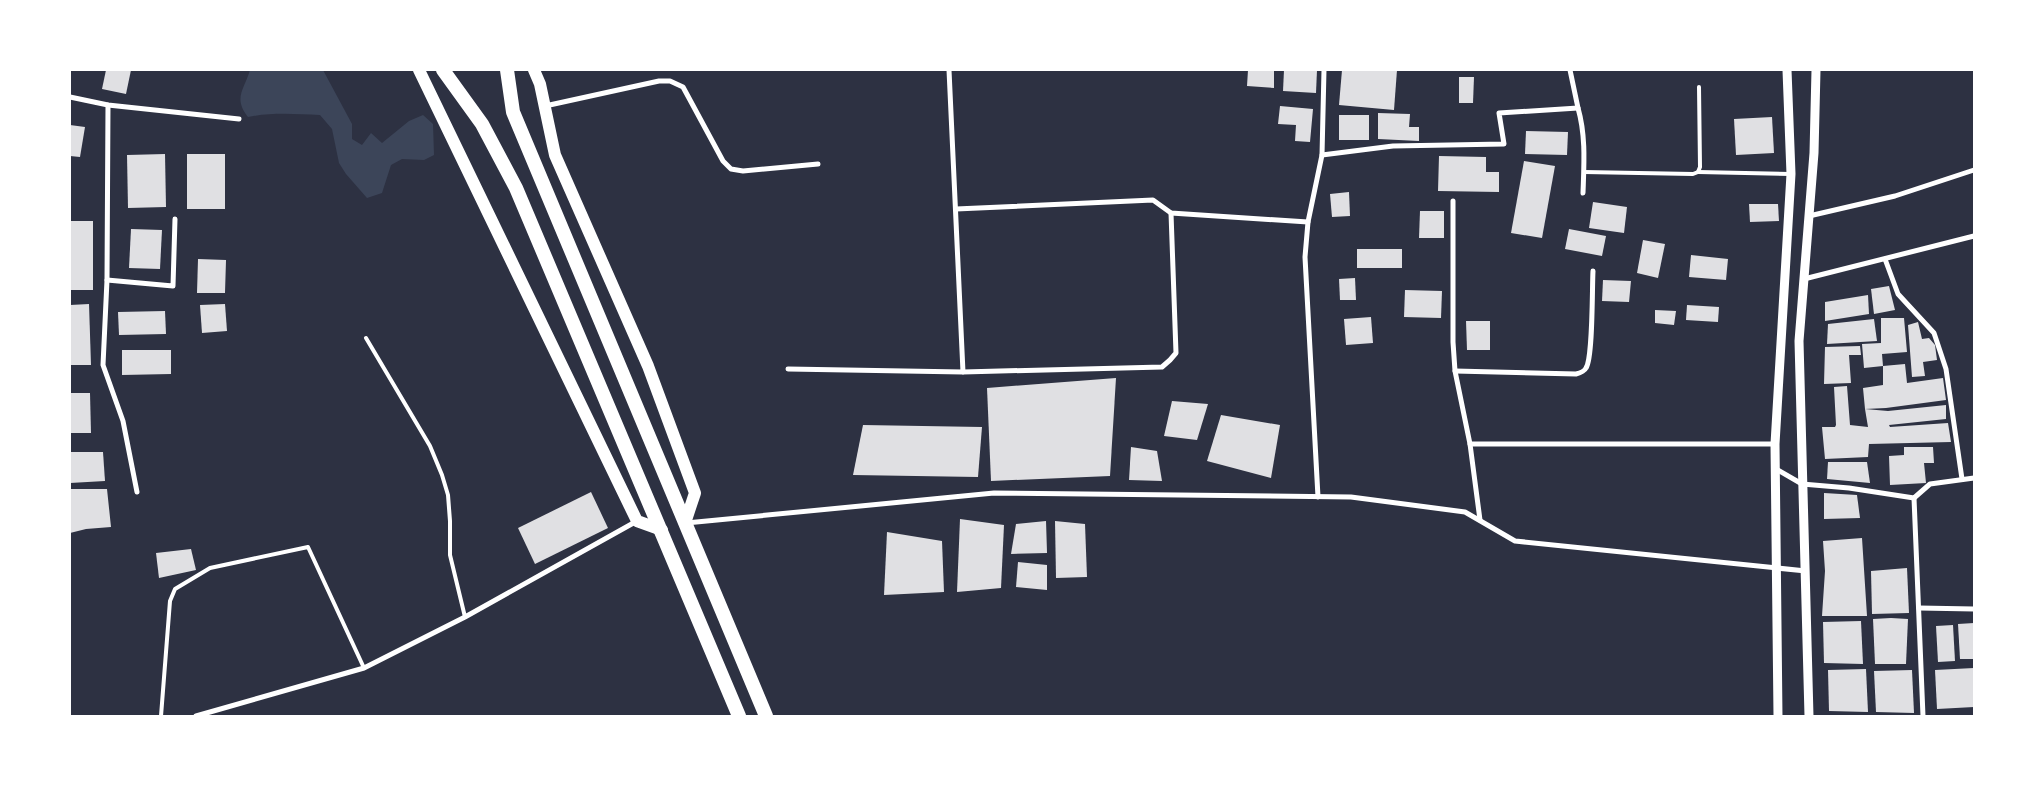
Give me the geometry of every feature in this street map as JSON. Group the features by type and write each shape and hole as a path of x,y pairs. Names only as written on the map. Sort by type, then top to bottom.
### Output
{"highway":[{"path":"443,70 482,124 516,188 739,716"},
{"path":"507,70 513,112 766,716"}],"main road":[{"path":"419,70 637,521 662,530"},
{"path":"534,70 555,155 648,366 695,493 685,523"}],"street":[{"path":"949,70 963,372"},
{"path":"1318,497 1306,257 1308,222 1322,155 1324,70"},
{"path":"1570,70 1583,124 1583,193"},
{"path":"1778,716 1775,444 1791,174 1787,70"},
{"path":"1809,716 1799,342 1814,153 1816,70"},
{"path":"544,106 659,81 670,81 683,87 723,161 731,169 743,171 818,164"},
{"path":"70,97 108,105 239,119"},
{"path":"108,105 107,280 103,365 123,422 137,492"},
{"path":"1322,155 1393,146 1504,144 1499,113 1578,108"},
{"path":"1809,216 1895,196 1974,170"},
{"path":"956,208 1153,200 1171,213 1308,222"},
{"path":"1453,201 1453,342 1456,371 1470,444 1480,520"},
{"path":"788,369 963,372 1162,367 1176,353 1171,213"},
{"path":"107,280 173,286 175,219"},
{"path":"1804,279 1974,236"},
{"path":"1886,259 1898,294 1934,333 1946,369 1962,479"},
{"path":"1456,371 1576,374 1583,372 1587,368 1590,346 1593,271"},
{"path":"1470,444 1775,444"},
{"path":"1776,469 1802,484 1849,488 1914,498 1930,484 1974,478"},
{"path":"685,523 994,492 1351,497 1465,512 1515,541 1806,571"},
{"path":"1914,498 1923,716"},
{"path":"196,716 364,668 465,617 637,521"},
{"path":"1919,608 1974,609"}],"lane":[{"path":"1698,172 1700,166 1699,86"},
{"path":"1584,172 1791,174"},
{"path":"366,338 430,446 442,475 448,495 450,555 465,617"},
{"path":"161,716 170,601 175,589 210,568 308,547 364,668"}],"shaded area":[{"path":"250,70 323,70 352,124 352,139 362,145 371,133 382,143 409,121 423,115 433,124 434,155 424,160 402,159 391,165 382,193 367,198 339,163 332,129 320,115 275,114 248,117 240,99"}],"building":[{"path":"106,70 131,70 126,94 102,89"},
{"path":"1248,70 1274,70 1274,88 1247,86"},
{"path":"1284,70 1317,70 1316,93 1283,91"},
{"path":"1342,70 1397,70 1394,110 1339,105"},
{"path":"1459,77 1474,77 1473,103 1459,103"},
{"path":"1280,106 1313,109 1310,142 1295,141 1296,125 1278,124"},
{"path":"1378,113 1410,114 1409,127 1419,127 1419,141 1378,139"},
{"path":"1339,115 1369,115 1369,140 1339,140"},
{"path":"1772,117 1774,153 1736,155 1734,119"},
{"path":"70,125 85,127 80,157 70,156"},
{"path":"1526,131 1568,132 1567,155 1525,154"},
{"path":"165,154 166,207 128,208 127,155"},
{"path":"187,154 225,154 225,209 187,209"},
{"path":"1439,156 1486,157 1486,172 1499,172 1499,192 1438,191"},
{"path":"1524,161 1555,166 1542,238 1511,233"},
{"path":"1349,192 1350,216 1332,217 1330,194"},
{"path":"1593,202 1627,207 1624,233 1589,228"},
{"path":"1749,204 1778,204 1779,221 1750,222"},
{"path":"1420,211 1444,211 1444,238 1419,238"},
{"path":"70,221 93,221 93,290 70,290"},
{"path":"131,229 162,230 160,269 129,268"},
{"path":"1569,229 1606,236 1602,256 1565,249"},
{"path":"1643,240 1665,244 1658,278 1637,273"},
{"path":"1357,249 1402,249 1402,268 1357,268"},
{"path":"1691,255 1728,259 1726,280 1689,277"},
{"path":"198,259 226,260 225,293 197,293"},
{"path":"1355,278 1356,300 1340,300 1339,279"},
{"path":"1603,280 1631,281 1629,302 1602,301"},
{"path":"1889,286 1895,310 1874,314 1871,289"},
{"path":"1405,290 1442,291 1441,318 1404,317"},
{"path":"1868,295 1869,314 1825,321 1825,302"},
{"path":"89,304 91,365 70,365 70,305"},
{"path":"225,304 227,331 202,333 200,305"},
{"path":"1687,305 1719,307 1718,322 1686,320"},
{"path":"1655,310 1676,311 1674,325 1655,323"},
{"path":"165,311 166,334 119,335 118,312"},
{"path":"1371,317 1373,343 1346,345 1344,319"},
{"path":"1881,318 1904,318 1907,352 1882,354 1883,366 1864,368 1862,344 1881,343"},
{"path":"1874,319 1877,341 1827,344 1828,324"},
{"path":"1466,321 1490,321 1490,350 1467,350"},
{"path":"1918,322 1922,339 1929,338 1935,345 1937,360 1923,362 1925,376 1912,377 1908,325"},
{"path":"1860,346 1861,355 1849,355 1851,383 1824,384 1825,347"},
{"path":"122,350 171,350 171,374 122,375"},
{"path":"1905,364 1907,383 1943,378 1946,400 1865,409 1863,388 1883,385 1883,366"},
{"path":"1116,378 1110,476 991,481 987,388"},
{"path":"1847,386 1850,425 1868,427 1865,409 1888,411 1946,405 1946,419 1889,425 1890,427 1948,423 1951,442 1869,444 1868,457 1825,459 1822,427 1835,427 1836,425 1834,387"},
{"path":"70,393 90,393 91,433 70,433"},
{"path":"1172,401 1208,404 1197,440 1164,436"},
{"path":"1221,415 1280,425 1271,478 1207,461"},
{"path":"863,425 982,427 978,477 853,475"},
{"path":"1131,447 1157,451 1162,481 1129,480"},
{"path":"1904,447 1933,447 1934,463 1924,463 1926,483 1890,485 1889,456 1904,455"},
{"path":"70,452 103,452 105,481 70,483"},
{"path":"1828,462 1867,462 1870,483 1827,479"},
{"path":"70,489 107,489 111,527 86,529 70,533"},
{"path":"591,492 608,528 535,564 518,528"},
{"path":"1824,493 1857,495 1860,518 1824,519"},
{"path":"960,519 1004,525 1001,588 957,592"},
{"path":"1046,521 1047,553 1011,554 1016,524"},
{"path":"1055,521 1085,524 1087,577 1056,578"},
{"path":"887,532 942,541 944,592 884,595"},
{"path":"1862,538 1867,616 1822,616 1825,571 1823,541"},
{"path":"191,549 196,570 159,578 156,553"},
{"path":"1018,562 1047,565 1047,590 1016,587"},
{"path":"1907,568 1909,613 1872,614 1871,571"},
{"path":"1873,619 1908,619 1906,664 1875,664"},
{"path":"1861,621 1863,664 1824,663 1823,622"},
{"path":"1974,623 1974,659 1960,659 1958,624"},
{"path":"1953,625 1955,661 1938,662 1936,626"},
{"path":"1974,668 1974,707 1937,709 1935,670"},
{"path":"1866,669 1868,712 1829,711 1828,670"},
{"path":"1912,670 1914,713 1876,712 1874,671"}]}
